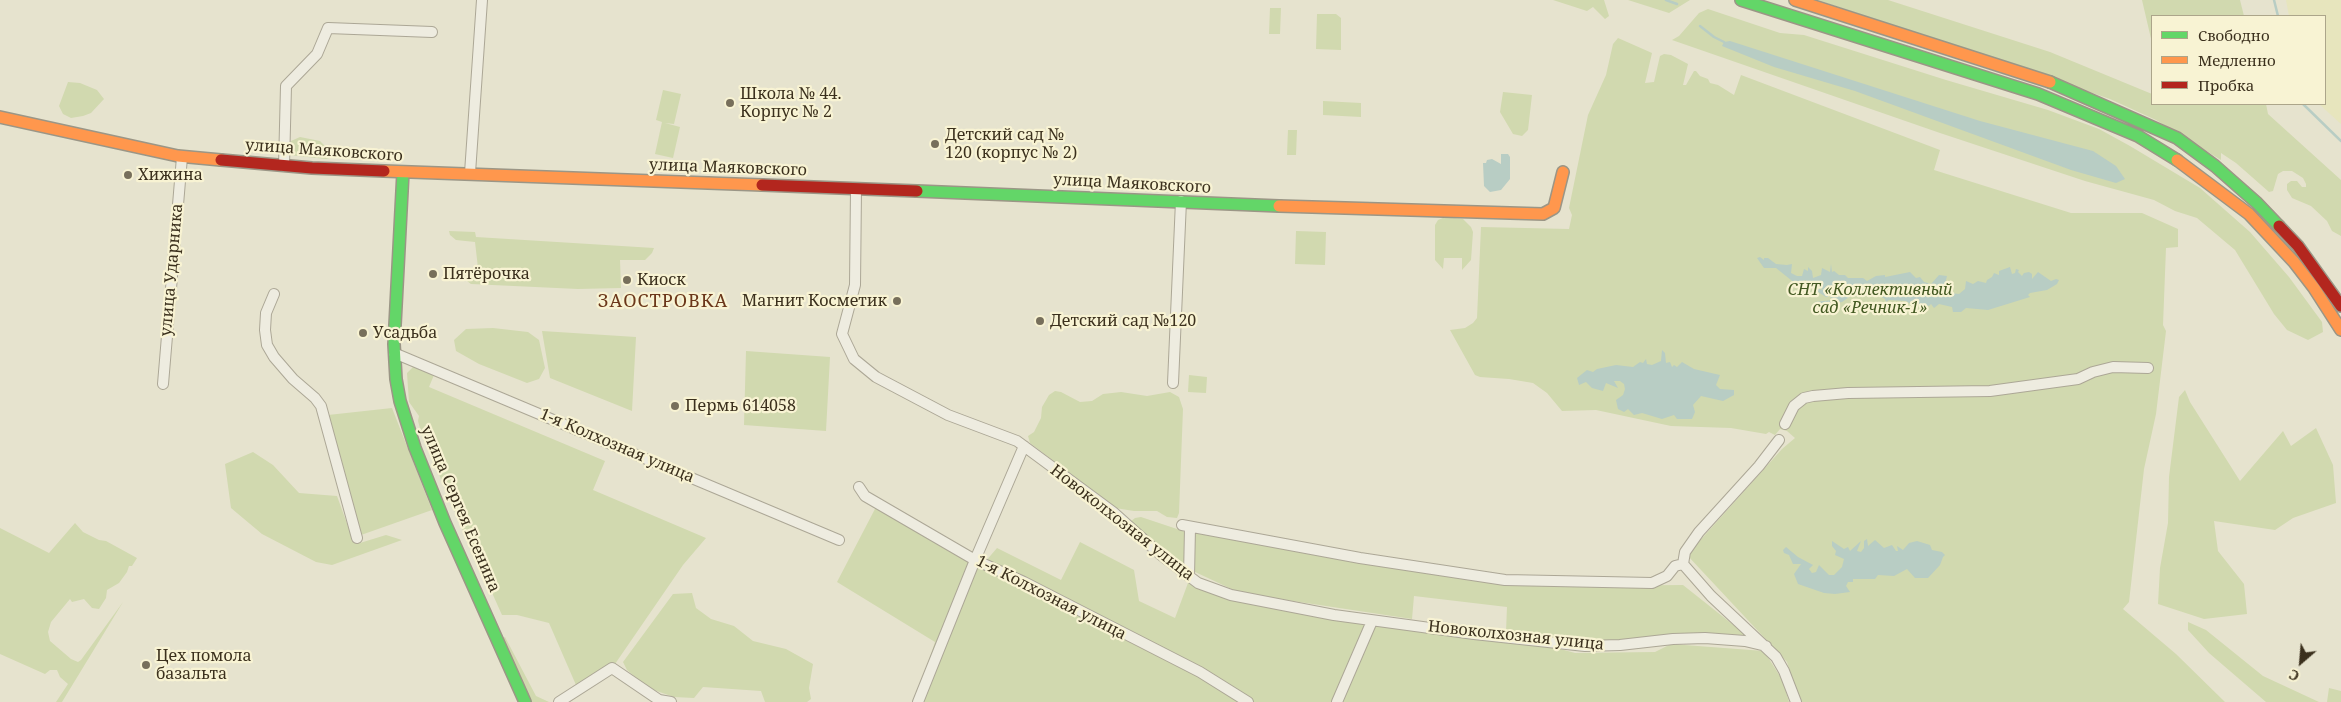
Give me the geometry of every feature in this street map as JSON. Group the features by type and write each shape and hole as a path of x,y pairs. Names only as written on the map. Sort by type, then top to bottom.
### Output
{"street":[{"path":"470,173 482,0"},
{"path":"1741,0 2038,94 2073,106 2138,136 2189,167 2249,214 2294,262 2314,288 2341,330"},
{"path":"1795,0 2032,75 2083,95 2177,138 2215,166 2257,203 2298,246 2341,306"},
{"path":"284,166 286,86 317,54 328,28 432,32"},
{"name":"улица Маяковского","path":"0,117 48,129 182,156 284,166 1273,206 1547,213 1554,208 1562,172"},
{"name":"улица Ударника","path":"163,384 182,156"},
{"name":"улица Сергея Есенина","path":"403,172 394,353 397,386 415,448 444,523 525,702"},
{"name":"Новоколхозная улица","path":"856,189 855,285 842,334 854,359 876,377 948,415 1017,441 1113,512 1160,555 1189,576 1210,588 1231,595 1372,621 1585,646 1620,645 1673,638 1745,641 1766,646"},
{"path":"1173,383 1182,201"},
{"path":"274,294 269,304 265,322 268,345 274,357 293,379 315,398 321,406 357,538"},
{"name":"1-я Колхозная улица","path":"394,353 839,540"},
{"path":"1785,424 1791,409 1808,397 1848,393 1990,391 2078,379 2093,372 2114,367 2148,368"},
{"path":"1683,564 1685,552 1699,532 1755,471 1778,440"},
{"path":"918,702 975,560 1024,446"},
{"name":"1-я Колхозная улица","path":"859,487 865,496 975,560 1024,582 1200,672 1248,702"},
{"path":"1189,576 1186,527 1360,558 1505,580 1652,583 1667,576 1675,566 1683,564"},
{"path":"1683,564 1748,632 1766,646 1781,663 1796,702"},
{"path":"1337,702 1372,621"},
{"path":"559,702 612,668 660,700 672,702"}],"shaded area":[{"path":"2286,0 2341,0 2341,124 2320,105 2326,105 2326,15 2289,15"},
{"path":"1730,41 1980,121 2093,151 2116,166 2125,179 2116,183 2071,170 1855,91 1774,67 1722,46 1724,42"},
{"path":"1501,154 1508,154 1510,157 1510,179 1501,190 1490,192 1484,186 1483,163 1492,159 1501,164"},
{"path":"1760,257 1764,260 1764,258 1768,258 1776,264 1792,264 1791,273 1797,276 1802,276 1804,269 1808,271 1808,267 1812,271 1813,278 1821,275 1822,268 1830,272 1831,264 1832,272 1845,275 1848,278 1863,278 1867,281 1876,276 1885,275 1885,277 1910,272 1916,278 1920,277 1924,282 1931,284 1939,275 1947,276 1945,284 1947,289 1951,293 1959,294 1965,289 1966,281 1973,284 1978,281 1986,283 1994,273 1999,275 1999,271 2010,267 2012,274 2015,273 2016,269 2019,270 2018,272 2022,276 2024,273 2029,272 2032,274 2032,279 2038,272 2051,281 2059,280 2057,284 2047,290 2030,293 2028,295 2030,297 1988,310 1966,308 1961,312 1953,312 1952,307 1939,304 1934,308 1931,304 1929,306 1924,305 1924,308 1913,301 1912,305 1906,301 1889,300 1886,302 1885,299 1875,293 1852,295 1842,302 1826,305 1814,302 1833,300 1828,294 1828,297 1826,297 1815,290 1816,288 1823,290 1819,284 1808,286 1807,290 1806,280 1796,284 1776,268 1764,268 1757,258"},
{"path":"1662,350 1665,353 1666,363 1670,362 1672,367 1674,365 1677,367 1682,362 1694,369 1720,375 1716,385 1720,389 1734,390 1734,395 1723,401 1701,396 1693,405 1695,412 1692,419 1677,419 1674,415 1662,419 1642,413 1634,415 1628,409 1624,412 1618,409 1616,400 1623,395 1625,389 1624,384 1620,381 1614,381 1618,388 1606,383 1603,391 1592,388 1586,382 1579,385 1577,378 1587,370 1593,372 1597,369 1616,365 1633,367 1640,362 1643,363 1646,359 1647,364 1652,365 1661,361"},
{"path":"1867,539 1868,546 1875,540 1884,548 1892,545 1896,551 1898,551 1897,546 1903,550 1909,543 1917,541 1930,545 1932,550 1942,552 1945,555 1940,565 1928,578 1915,578 1907,569 1894,576 1878,575 1875,579 1853,579 1853,582 1848,582 1846,586 1850,592 1835,594 1824,593 1798,584 1794,574 1801,564 1793,564 1789,555 1784,553 1783,550 1786,547 1798,557 1813,565 1809,569 1812,573 1816,572 1819,565 1829,575 1834,575 1842,567 1844,559 1835,555 1836,551 1832,546 1832,541 1844,549 1848,547 1850,551 1861,541 1857,551 1861,552 1864,548 1864,541"}],"green space":[{"path":"1553,0 1604,0 1609,16 1605,19 1593,7 1587,11"},
{"path":"1628,0 1690,0 1669,13"},
{"path":"1818,0 1888,0 2050,52 2151,94 2151,105 2266,105 2268,114 2341,180 2341,236 2332,231 2327,221 2311,206 2292,198 2287,190 2287,184 2291,181 2297,181 2302,187 2306,187 2306,184 2303,178 2292,171 2283,171 2278,174 2273,191 2269,192 2236,163 2221,153 2221,160 2156,120 2110,99"},
{"path":"2142,0 2240,0 2244,15 2151,15 2151,39"},
{"path":"1270,8 1281,8 1280,34 1269,34"},
{"path":"1708,9 1780,33 1804,35 2048,110 2099,129 2200,188 2250,232 2289,277 2322,322 2323,332 2308,340 2287,330 2274,314 2235,250 2197,218 2175,211 2154,200 2085,181 1940,133 1672,40 1679,36 1699,13"},
{"path":"1317,14 1336,14 1341,18 1341,50 1316,49"},
{"name":"СНТ «Коллективный сад «Речник-1»","path":"1618,38 1652,53 1645,83 1654,82 1660,56 1664,54 1671,55 1688,64 1683,85 1686,85 1694,71 1696,71 1700,76 1708,79 1710,83 1718,85 1734,95 1741,75 1940,150 1934,170 2071,213 2142,213 2178,229 2178,247 2166,248 2163,325 2166,331 2156,414 2144,469 2129,602 2123,609 2176,654 2225,702 1799,702 1787,662 1687,555 1782,449 1795,438 1787,431 1780,429 1775,435 1769,432 1766,434 1731,428 1671,426 1596,410 1562,411 1547,393 1533,383 1475,375 1450,330 1465,328 1477,318 1481,227 1569,229 1572,215 1569,208 1588,115 1606,75 1613,44"},
{"path":"68,82 80,83 97,90 104,99 91,113 71,118 63,114 59,106"},
{"path":"663,90 681,94 674,124 665,123 680,127 673,158 655,154 662,122 656,120"},
{"path":"1503,92 1532,95 1528,130 1522,136 1513,134 1500,112"},
{"path":"1323,101 1361,103 1361,117 1323,115"},
{"path":"1288,130 1297,130 1296,155 1287,155"},
{"path":"300,137 320,141 326,147 330,158 289,155 291,141"},
{"path":"1445,217 1463,219 1473,232 1471,260 1462,270 1462,258 1444,258 1443,269 1435,260 1435,225 1438,220"},
{"path":"449,231 475,232 476,237 654,248 645,260 620,260 621,288 578,289 471,284 467,281 476,275 478,268 475,242 456,240 450,235"},
{"path":"1296,231 1326,232 1325,265 1295,264"},
{"path":"493,328 528,332 539,340 545,368 539,379 527,383 479,364 456,351 454,340 466,329"},
{"path":"542,331 636,337 632,411 550,378"},
{"path":"746,351 830,357 826,431 744,425"},
{"path":"414,366 434,375 429,387 605,461 593,490 706,538 683,565 615,664 576,685 549,623 517,615 502,615 493,595 491,583 483,566 472,552 421,432 418,421 419,416 409,402 407,373"},
{"path":"1189,375 1207,377 1206,393 1188,392"},
{"path":"2185,390 2190,402 2240,481 2283,431 2291,446 2316,428 2333,465 2336,503 2293,518 2275,530 2214,521 2218,551 2244,584 2247,614 2204,619 2158,604 2160,568 2168,523 2169,477 2179,397"},
{"path":"1055,391 1061,392 1080,402 1092,401 1103,394 1121,392 1147,396 1170,392 1179,397 1183,409 1179,513 1177,518 1167,517 1157,511 1134,511 1115,508 1030,443 1028,436 1034,432 1041,418 1042,407 1049,395"},
{"path":"392,408 432,510 361,535 328,415"},
{"path":"253,452 273,465 299,493 337,496 353,540 360,543 386,535 402,540 332,565 316,562 262,534 231,508 225,464"},
{"path":"876,507 985,562 997,548 1061,580 1080,542 1134,570 1139,601 1175,618 1188,583 1222,597 1546,645 1575,653 1655,652 1671,644 1764,651 1783,681 1789,702 915,702 935,642 837,582"},
{"path":"1141,517 1185,533 1185,564 1182,565 1130,522 1135,518"},
{"path":"75,523 83,532 99,540 106,541 137,558 132,566 129,566 119,583 107,590 106,598 99,609 92,608 84,599 72,602 70,599 51,622 48,632 50,641 71,659 78,662 123,602 62,702 56,702 68,684 60,677 57,670 50,670 45,674 0,654 0,528 49,553"},
{"path":"1193,533 1493,580 1577,586 1683,585 1746,635 1671,634 1651,640 1571,641 1506,632 1507,607 1414,596 1412,619 1240,593 1193,571"},
{"path":"692,593 696,608 711,619 734,626 753,641 786,649 813,664 809,688 811,699 807,702 765,702 761,691 703,687 694,698 674,697 648,688 627,670 623,662 673,594"},
{"path":"2188,622 2206,630 2263,676 2319,702 2266,702 2209,653 2188,630"},
{"path":"505,637 536,696 549,702 530,702 503,638"},
{"path":"2329,688 2341,691 2341,702 2327,702"}],"waterway":[{"path":"1666,0 1677,4"},
{"path":"2274,0 2278,15"},
{"path":"1700,26 1724,42"},
{"path":"2304,105 2341,141"}],"traffic: fast":[{"path":"1741,0 2038,94 2138,136 2177,160"},
{"path":"2050,82 2177,138 2215,166 2257,203 2279,226"},
{"path":"403,172 394,344 396,379 400,401 415,448 445,523 525,702"},
{"path":"917,191 1279,206"}],"traffic: slow":[{"path":"1795,0 2050,82"},
{"path":"0,117 178,156 221,160"},
{"path":"2177,160 2249,214 2294,262 2314,288 2341,330"},
{"path":"384,171 762,185"},
{"path":"1279,206 1543,214 1554,208 1563,172"}],"traffic: jam":[{"path":"221,160 312,168 384,171"},
{"path":"762,185 917,191"},
{"path":"2279,226 2298,246 2341,306"}],"place":[{"name":"Школа № 44. Корпус № 2","path":"730,103"},
{"name":"Детский сад № 120 (корпус № 2)","path":"935,144"},
{"name":"Хижина","path":"128,175"},
{"name":"Пятёрочка","path":"433,274"},
{"name":"Киоск","path":"627,280"},
{"name":"Магнит Косметик","path":"897,301"},
{"name":"Детский сад №120","path":"1040,321"},
{"name":"Усадьба","path":"363,333"},
{"name":"Пермь 614058","path":"675,406"},
{"name":"Цех помола базальта","path":"146,665"}],"district":[{"name":"ЗАОСТРОВКА","path":"663,302"}]}
